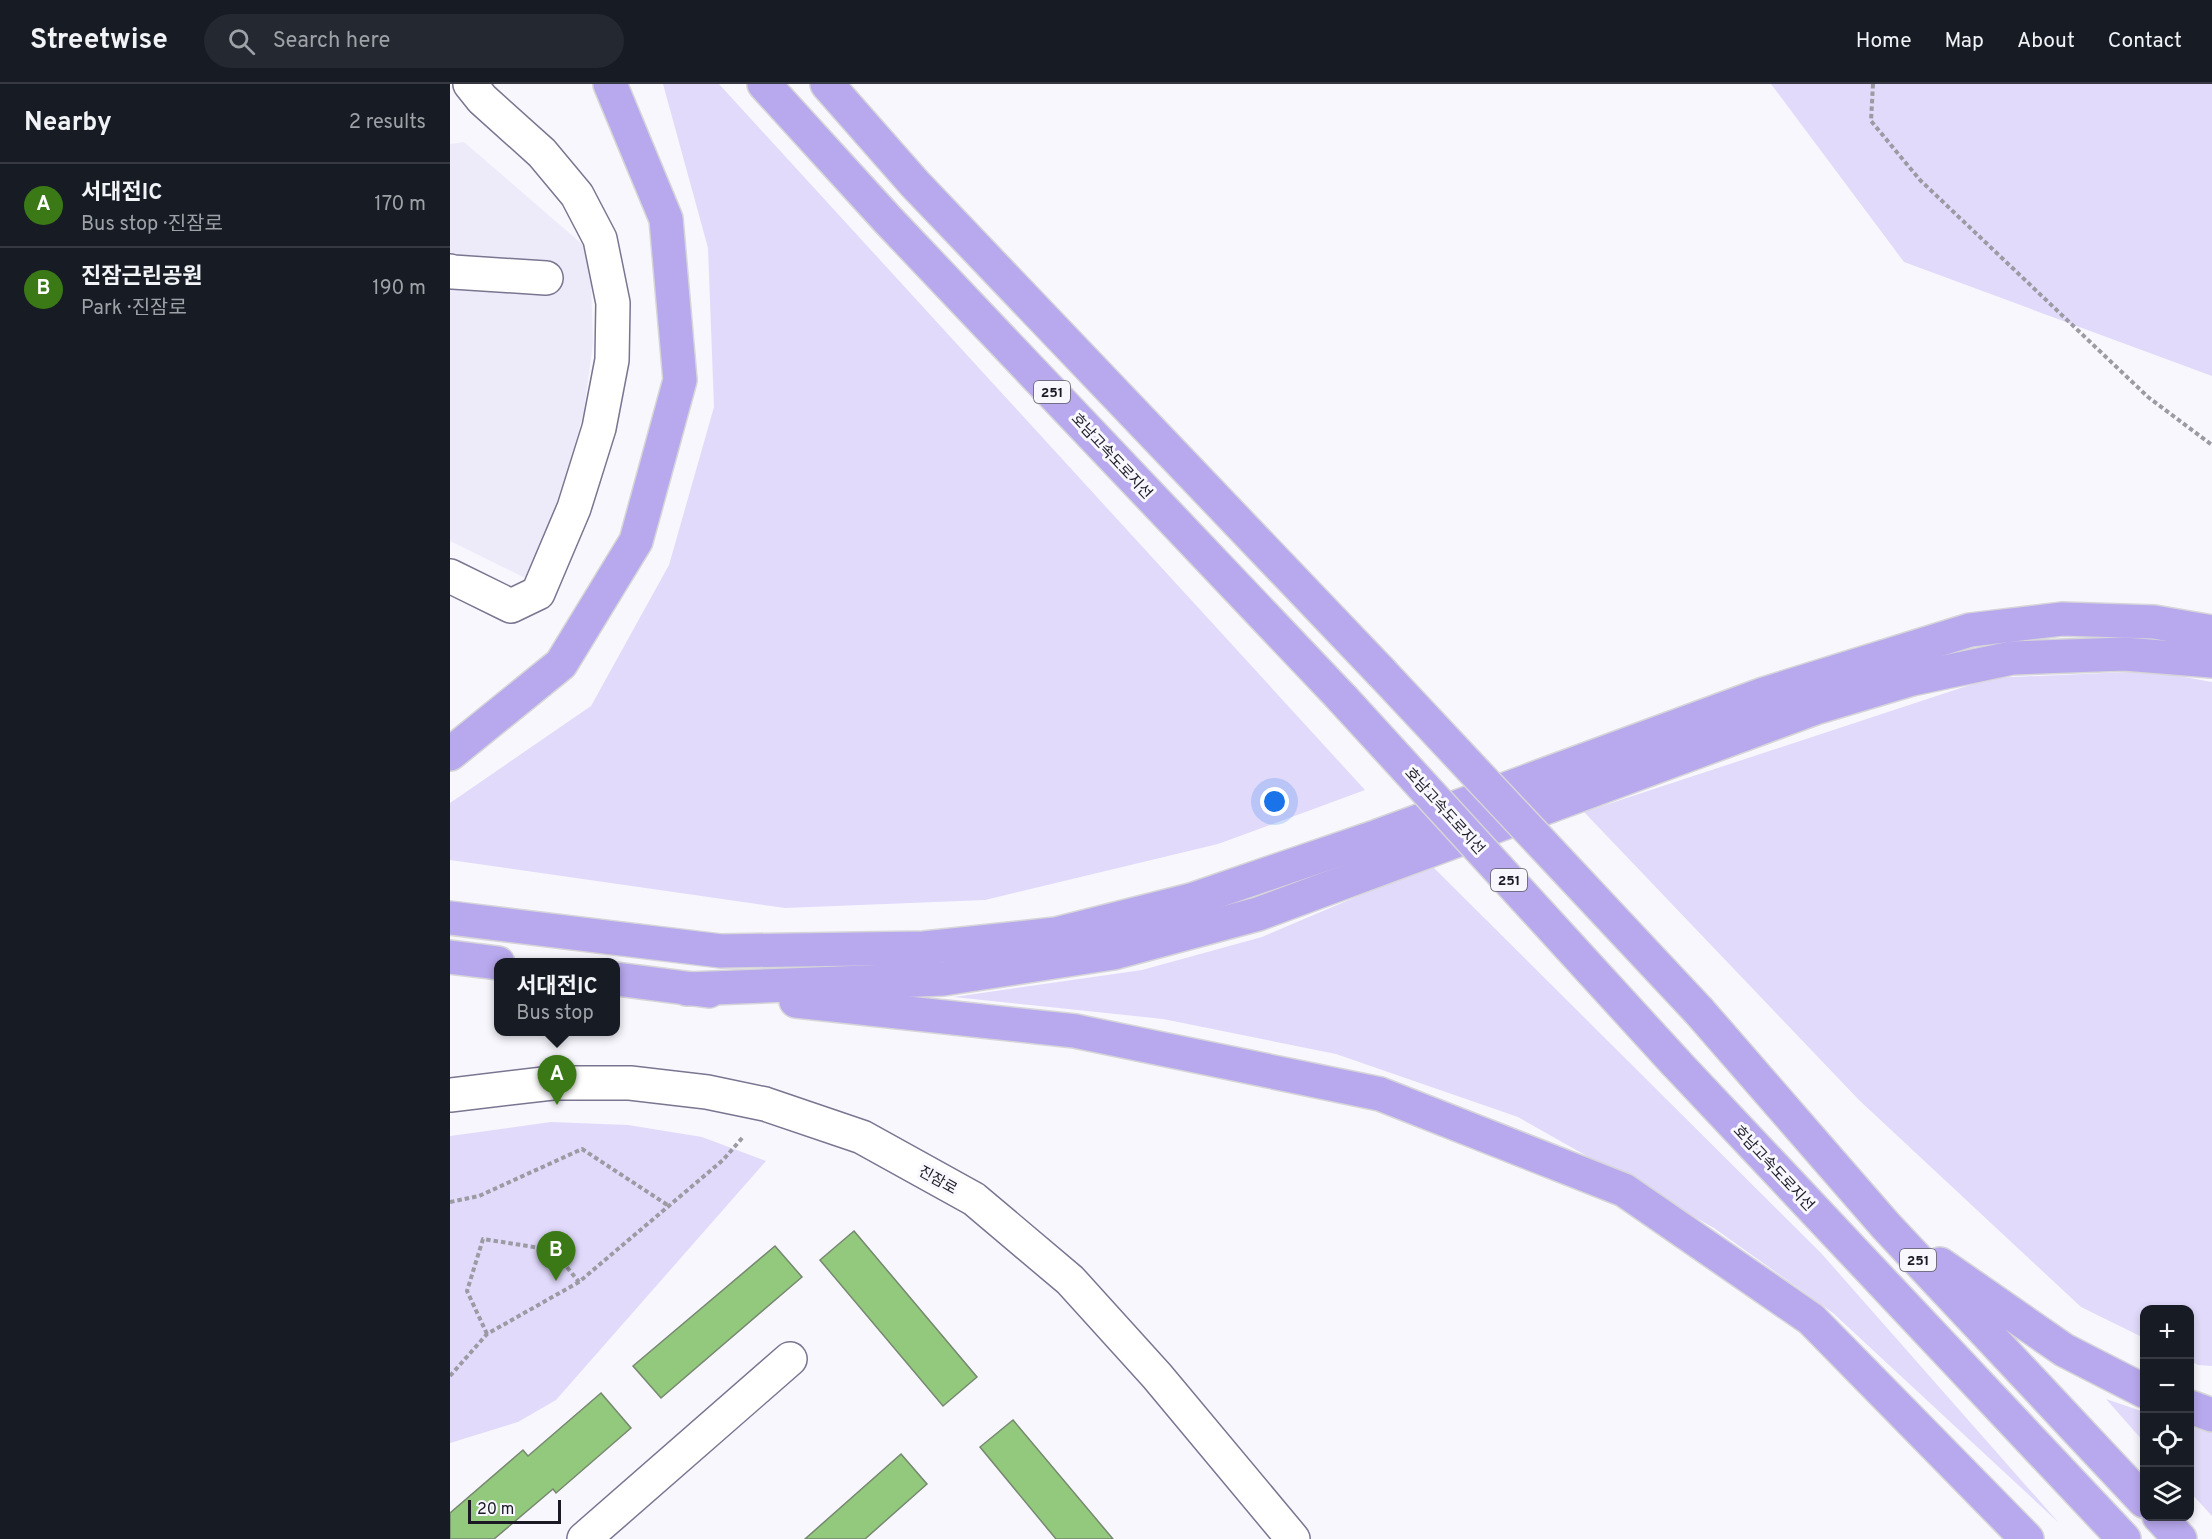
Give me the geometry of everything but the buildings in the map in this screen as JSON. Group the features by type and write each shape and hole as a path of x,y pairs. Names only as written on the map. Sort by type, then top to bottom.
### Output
{"highway":[{"path":"450,754 561,664 567,655 636,541 680,380 666,219 610,84"},
{"name":"호남고속도로지선","path":"764,84 888,220 1341,698 1676,1063 2124,1539"},
{"name":"251","path":"827,84 915,184 1382,673 1699,1011 1886,1226 2140,1496"},
{"path":"450,918 721,951 924,948 1056,934 1191,900 1378,836 1764,694 1970,630 2062,619 2154,622 2212,632"},
{"path":"687,989 943,979 1113,953 1258,914 1815,708 1912,679 2012,658 2124,654 2212,661"},
{"path":"450,957 494,962"},
{"path":"620,980 1075,1031 1368,1092 1624,1190 1811,1319 2027,1539"},
{"path":"1886,1226 2064,1350 2140,1388"},
{"path":"2194,1408 2212,1415"},
{"path":"2164,1521 2180,1539"}],"street":[{"path":"450,576 511,606 537,592 574,508 599,429 612,360 614,303 600,239 577,195 542,153 482,99 470,84"},
{"path":"450,270 546,278"},
{"name":"진잠로","path":"450,1095 552,1083 630,1083 707,1092 765,1104 862,1137 974,1199 1070,1280 1158,1376 1293,1539"},
{"path":"584,1539 790,1359"}],"path":[{"path":"1873,84 1870,121 1920,180 2148,397 2212,445"},
{"path":"450,1376 487,1334 579,1282 723,1160 743,1137"},
{"path":"450,1202 479,1196 582,1149 669,1206"},
{"path":"487,1334 467,1291 483,1239 553,1250 579,1282"}],"shaded area":[{"path":"663,84 719,84 1365,790 1218,844 985,900 785,908 450,860 450,803 591,706 669,565 714,407 708,248"},
{"path":"1771,84 2212,84 2212,376 1904,262"},
{"path":"464,142 583,245 591,280 593,343 584,410 563,491 525,578 450,541 450,144"},
{"path":"2151,671 2212,682 2212,1366 2194,1363 2194,1305 2140,1305 2140,1336 2081,1307 1859,1100 1584,812 1991,678"},
{"path":"1431,865 1821,1253 2059,1523 1833,1313 1714,1228 1518,1117 1336,1054 1163,1019 954,997 1142,970 1262,937"},
{"path":"551,1122 628,1125 702,1137 766,1161 556,1400 518,1422 450,1443 450,1136"},
{"path":"2106,1399 2140,1411 2140,1437"},
{"path":"2194,1428 2212,1432 2212,1516 2194,1496"}],"place":[{"name":"서대전IC","path":"557,1105"},
{"name":"진잠근린공원","path":"556,1281"}]}
